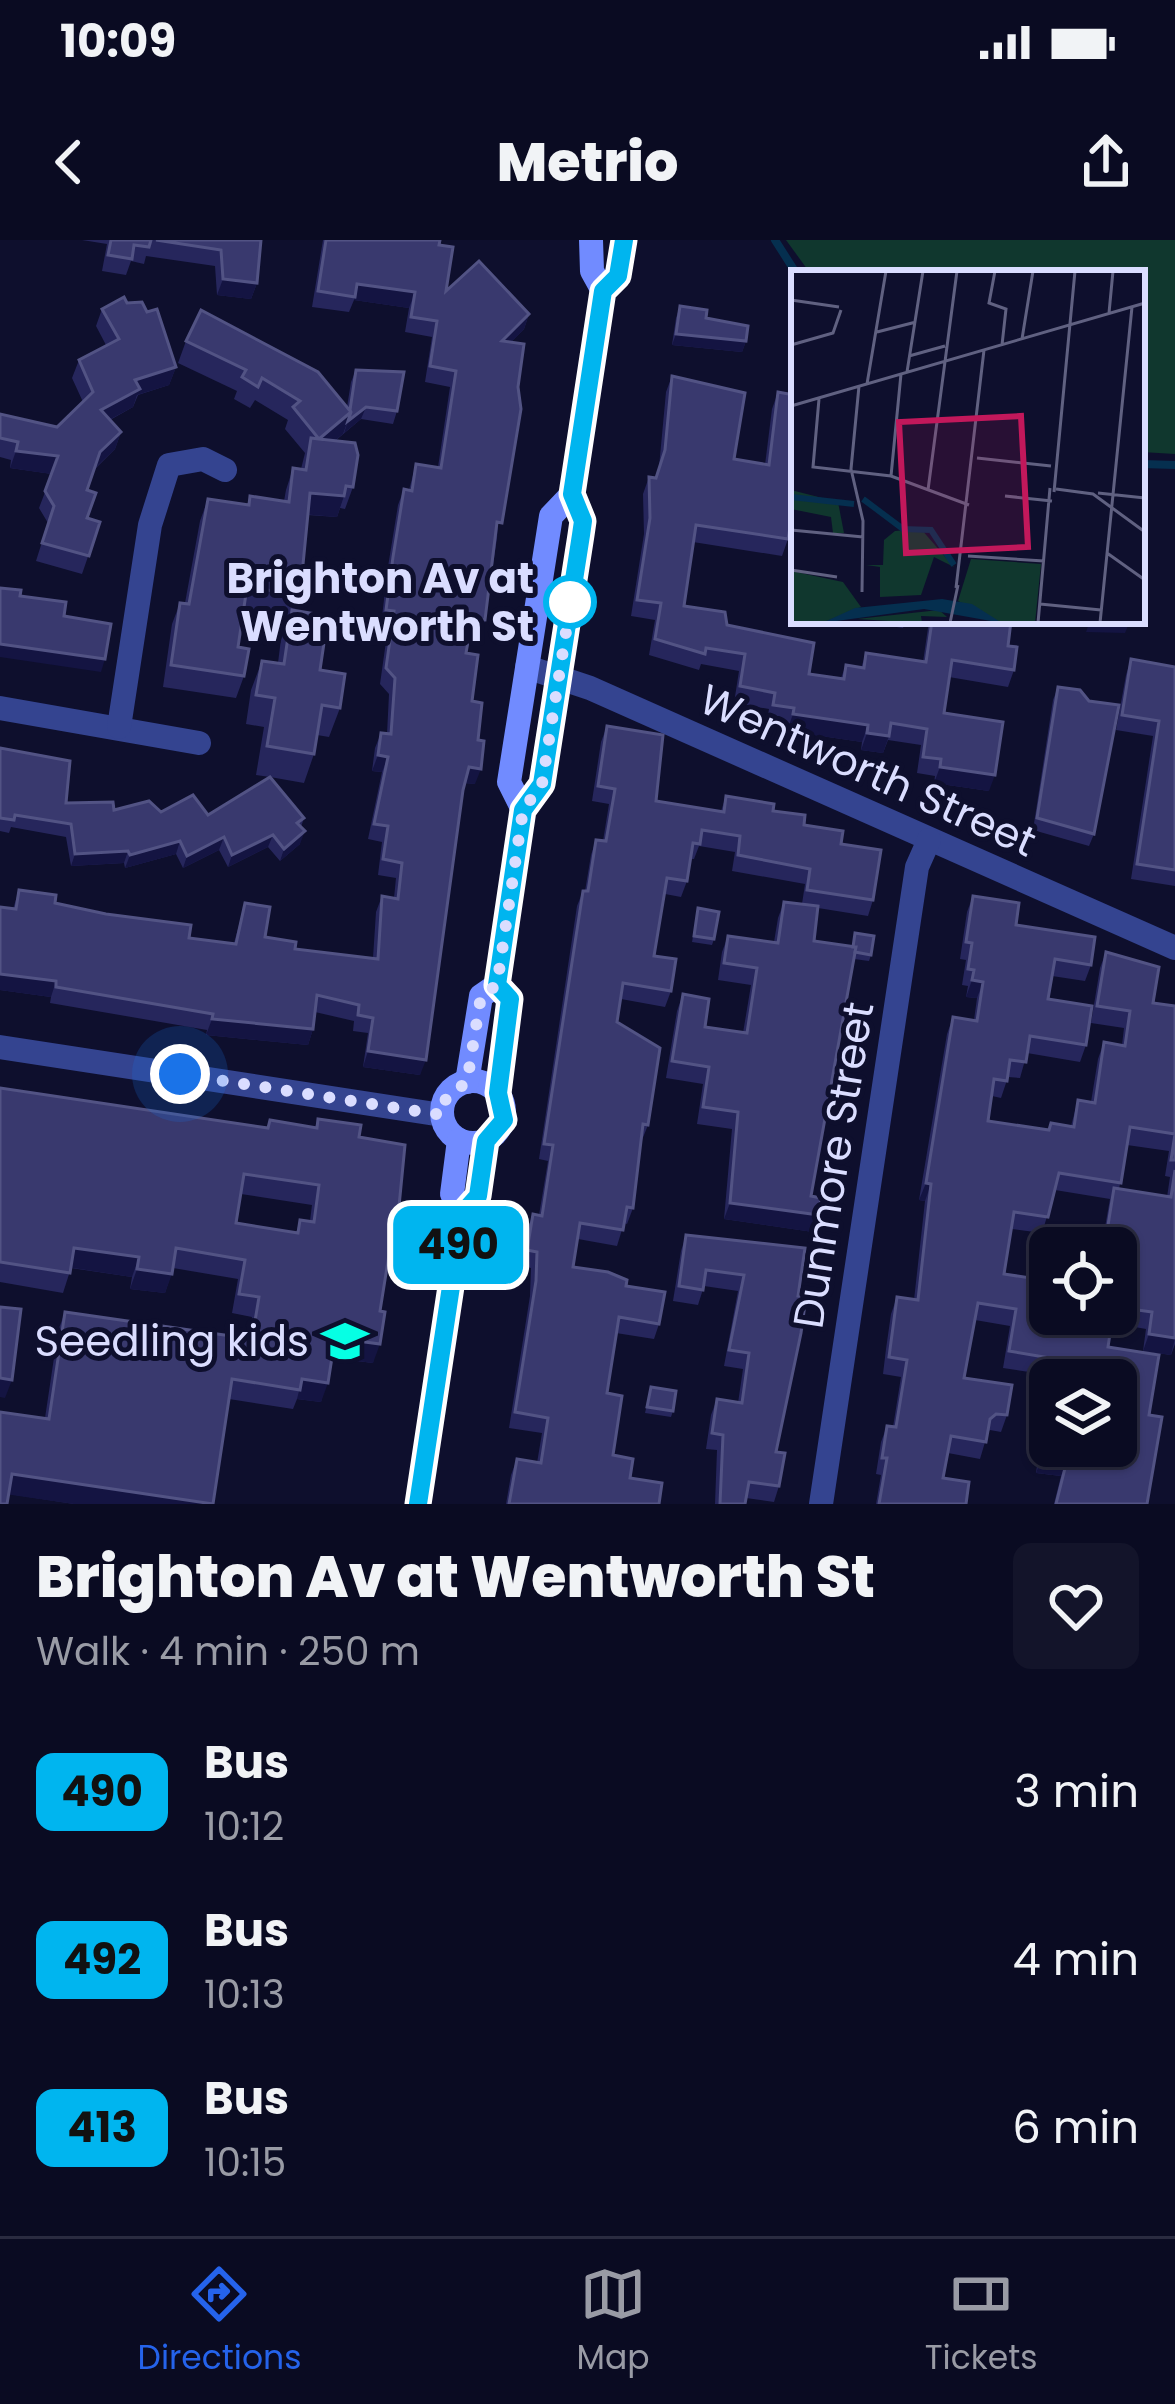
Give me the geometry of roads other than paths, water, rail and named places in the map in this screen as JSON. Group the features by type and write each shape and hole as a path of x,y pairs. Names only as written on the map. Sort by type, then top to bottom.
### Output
{"main road":[{"path":"591,240 592,271 603,291"},
{"path":"467,1082 481,996 497,985 523,810 542,784 583,521 572,494 603,291 618,276 624,240"},
{"path":"523,810 509,782 551,516 572,494"},
{"path":"418,1504 462,1214 478,1196 486,1141 504,1120 498,1093 510,999 497,985"},
{"path":"462,1214 452,1195 459,1140 442,1115 446,1098 467,1082 484,1083 498,1093"},
{"path":"459,1140 486,1141"}],"street":[{"path":"118,727 150,524 169,465 203,460 225,470"},
{"name":"Wentworth Street","path":"527,667 559,674 1175,948"},
{"path":"0,708 199,743"},
{"name":"Dunmore Street","path":"821,1504 917,867 929,840"},
{"path":"0,1047 442,1115"}],"waterway":[{"path":"775,240 794,270"},
{"path":"1145,464 1175,465"}],"place":[{"name":"Brighton Av at Wentworth St","path":"570,602"},
{"name":"Seedling kids","path":"345,1341"}]}
